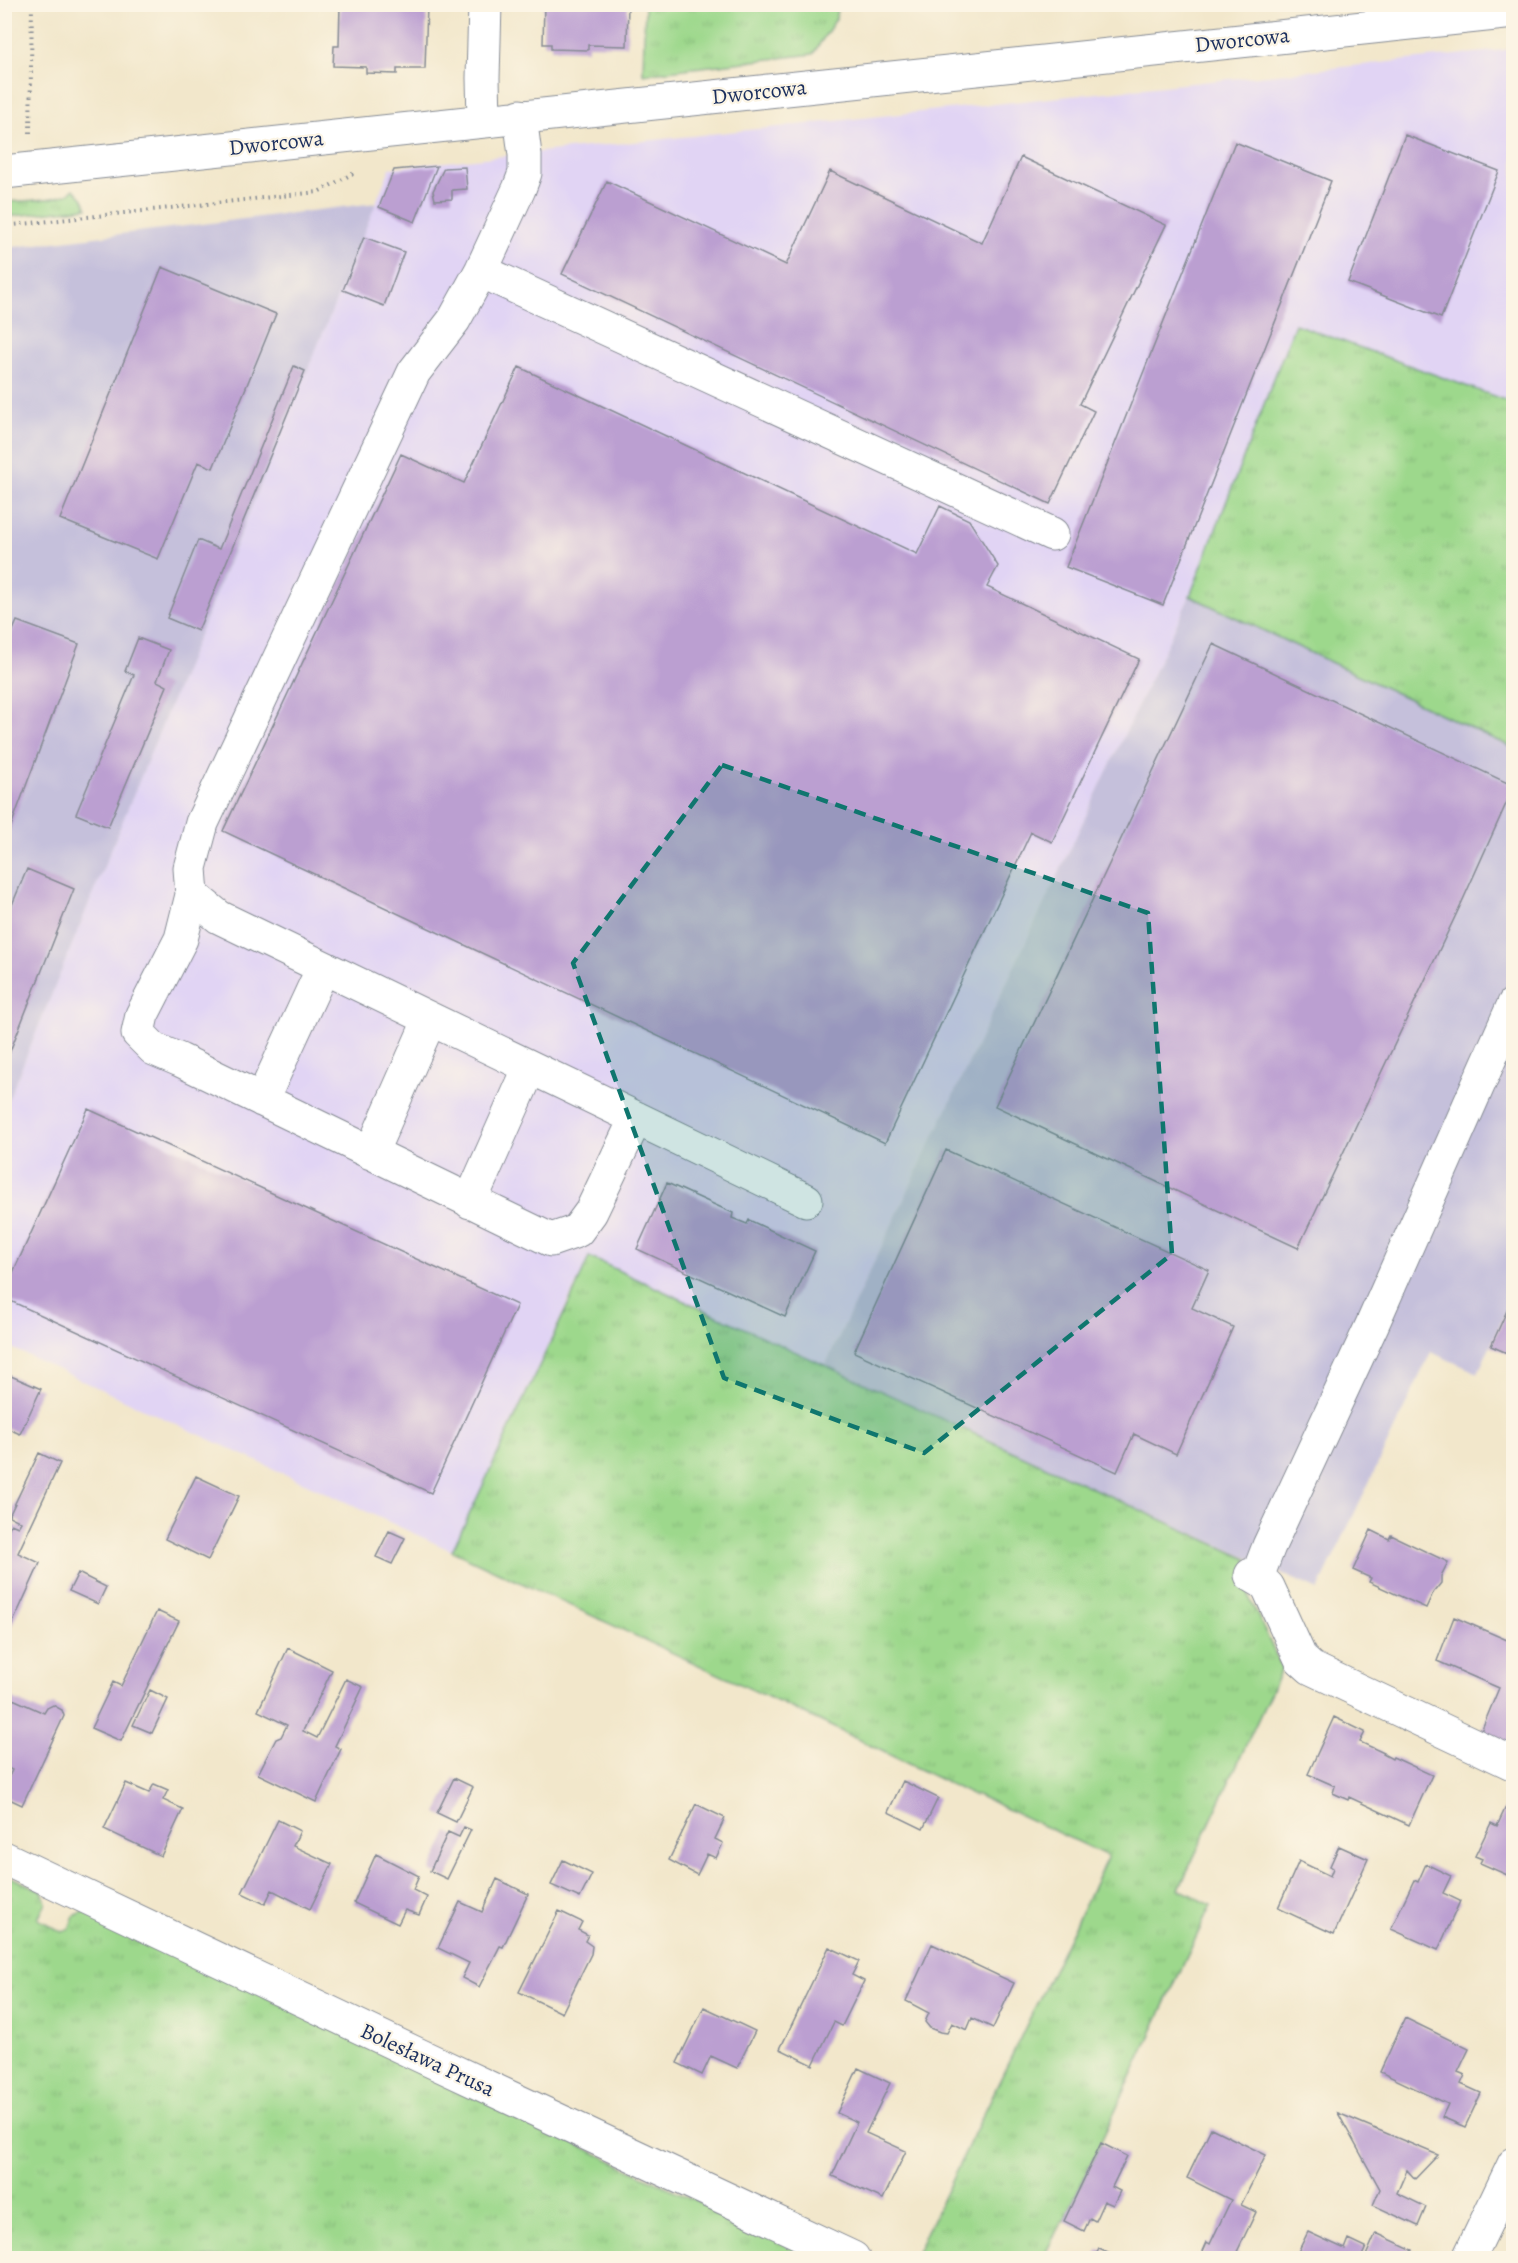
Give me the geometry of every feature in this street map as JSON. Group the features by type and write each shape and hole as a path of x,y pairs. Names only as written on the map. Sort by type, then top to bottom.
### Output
{"street":[{"path":"484,120 485,4"},
{"name":"Dworcowa","path":"18,170 520,116 1397,14 1514,12"},
{"path":"520,116 525,173 481,271 454,320 414,372 202,823 190,868 192,895 181,939 142,1015 138,1033 154,1049 551,1240 577,1231 591,1212 636,1118"},
{"path":"481,271 1052,534"},
{"path":"192,895 219,917 806,1200"},
{"path":"261,1100 323,968"},
{"path":"1514,1004 1372,1325 1254,1576 1268,1587 1301,1659 1311,1668 1514,1764"},
{"path":"371,1153 430,1019"},
{"path":"470,1202 530,1067"},
{"name":"Bolesława Prusa","path":"4,1858 852,2259"},
{"path":"1469,2259 1514,2164"}],"path":[{"path":"18,170 29,101 32,4"}],"highlighted area":[{"path":"722,765 1148,913 1172,1254 924,1453 724,1378 573,963"}],"shaded area":[{"path":"1513,49 1514,399 1512,403 1295,324 1190,596 825,1366 589,1257 452,1551 5,1345 5,1108 390,168"},
{"path":"376,203 5,1108 5,248"},
{"path":"1190,596 1513,748 1513,1295 1478,1373 1431,1352 1318,1590 825,1366"}],"green space":[{"path":"645,5 837,5 836,19 813,54 643,74"},
{"path":"74,189 87,208 5,217 5,202 52,198 69,193"},
{"path":"1295,324 1513,403 1513,748 1190,596"},
{"path":"589,1257 1247,1559 1249,1597 1282,1668 1179,1889 1211,1905 1064,2221 1043,2258 931,2258 917,2252 1108,1856 977,1795 974,1796 820,1721 452,1551"},
{"path":"4,1874 42,1891 46,1903 38,1919 62,1932 69,1929 74,1916 85,1911 817,2258 5,2258"}],"building":[{"path":"544,4 628,4 627,46 588,45 588,50 551,49 551,44 543,44"},
{"path":"340,5 427,5 425,69 397,69 397,74 366,73 366,67 333,66 334,46 339,46"},
{"path":"1405,135 1499,171 1441,318 1348,282"},
{"path":"1235,142 1331,181 1163,605 1066,567"},
{"path":"1021,157 1166,225 1080,404 1094,411 1050,504 562,274 607,181 786,265 830,171 982,243"},
{"path":"437,166 415,222 379,207 394,170"},
{"path":"465,167 467,189 452,190 452,199 435,200 433,191 444,168"},
{"path":"364,237 404,252 384,306 343,290"},
{"path":"162,267 276,314 213,468 198,462 158,559 60,519"},
{"path":"294,366 305,371 198,631 167,618 198,540 219,549"},
{"path":"519,367 917,554 940,506 969,520 998,566 987,587 1139,659 1052,842 1031,832 885,1143 223,831 401,454 464,483"},
{"path":"17,621 79,644 8,834 4,833 4,651"},
{"path":"138,638 169,650 157,681 167,686 108,827 76,814 134,675 125,671"},
{"path":"1213,644 1514,786 1462,902 1298,1248 995,1106"},
{"path":"27,869 74,889 5,1064 4,924"},
{"path":"88,1109 517,1305 431,1493 4,1298 4,1292"},
{"path":"946,1150 1209,1270 1192,1308 1233,1327 1176,1454 1134,1434 1117,1472 854,1352"},
{"path":"667,1183 733,1213 732,1218 747,1224 749,1220 815,1251 785,1317 637,1249"},
{"path":"1514,1295 1514,1356 1491,1346"},
{"path":"4,1373 41,1389 20,1434 4,1427"},
{"path":"39,1453 60,1463 18,1553 40,1563 4,1642 4,1538 11,1524 18,1527 21,1522 9,1516"},
{"path":"196,1476 239,1496 208,1560 165,1539"},
{"path":"1371,1530 1389,1539 1391,1535 1448,1562 1441,1576 1441,1583 1426,1608 1369,1582 1371,1578 1353,1570"},
{"path":"389,1531 405,1538 392,1564 376,1557"},
{"path":"78,1573 106,1587 98,1604 69,1591"},
{"path":"157,1611 179,1621 121,1741 91,1728 113,1682 121,1686"},
{"path":"1454,1617 1514,1643 1514,1752 1479,1736 1499,1688 1437,1661"},
{"path":"288,1648 332,1670 303,1731 317,1738 346,1679 363,1687 335,1746 341,1749 316,1802 258,1774 276,1739 281,1737 287,1725 258,1711"},
{"path":"150,1690 168,1699 152,1733 133,1725"},
{"path":"4,1695 44,1713 53,1705 62,1710 64,1716 22,1805 5,1797 5,1785 12,1770 4,1766"},
{"path":"1334,1717 1365,1732 1360,1742 1392,1759 1393,1757 1432,1775 1409,1825 1349,1797 1348,1800 1333,1793 1335,1786 1308,1774"},
{"path":"454,1778 473,1787 456,1822 437,1813"},
{"path":"903,1781 938,1798 923,1829 888,1812"},
{"path":"126,1783 149,1793 154,1784 168,1790 163,1800 183,1809 161,1856 104,1829"},
{"path":"1512,1794 1514,1795 1514,1878 1480,1863 1482,1859 1475,1856 1491,1823 1497,1826"},
{"path":"696,1804 725,1818 715,1839 723,1843 716,1858 707,1854 697,1875 669,1860"},
{"path":"278,1820 300,1831 293,1846 332,1864 310,1909 272,1890 265,1904 242,1893"},
{"path":"464,1827 471,1830 447,1879 430,1871 448,1832 459,1837"},
{"path":"1339,1846 1368,1859 1334,1934 1278,1908 1299,1861 1330,1876 1333,1868 1330,1866"},
{"path":"376,1854 419,1876 413,1890 427,1897 419,1915 405,1910 398,1924 354,1903"},
{"path":"563,1860 592,1874 580,1898 551,1885"},
{"path":"1426,1864 1451,1876 1443,1893 1460,1901 1438,1950 1391,1929 1414,1880 1418,1882"},
{"path":"497,1879 528,1894 503,1947 500,1946 479,1987 462,1978 469,1963 438,1948 460,1902 482,1912"},
{"path":"559,1911 582,1922 578,1930 588,1935 585,1941 592,1946 591,1954 562,2013 519,1992"},
{"path":"932,1944 1014,1983 993,2028 972,2018 967,2030 952,2023 947,2033 940,2032 930,2028 925,2022 929,2013 906,2001"},
{"path":"829,1947 859,1961 852,1975 864,1981 842,2026 834,2022 813,2065 780,2049"},
{"path":"704,2007 755,2031 737,2068 711,2056 702,2075 677,2063"},
{"path":"1405,2018 1469,2049 1458,2072 1465,2075 1461,2084 1481,2093 1465,2127 1442,2117 1448,2104 1380,2072"},
{"path":"858,2068 890,2083 866,2133 906,2151 883,2199 832,2176 857,2122 837,2113"},
{"path":"1338,2113 1438,2155 1415,2179 1407,2170 1397,2193 1426,2207 1418,2226 1373,2205 1380,2189"},
{"path":"1211,2128 1266,2155 1241,2205 1256,2212 1236,2254 1241,2258 1200,2258 1207,2242 1210,2244 1231,2200 1187,2178"},
{"path":"1101,2143 1127,2156 1112,2187 1120,2191 1113,2205 1104,2201 1095,2221 1090,2218 1084,2231 1064,2221"},
{"path":"1308,2232 1345,2249 1349,2239 1366,2247 1361,2258 1295,2258"},
{"path":"1376,2233 1413,2250 1409,2258 1365,2258"},
{"path":"1099,2249 1119,2258 1094,2258"}]}
